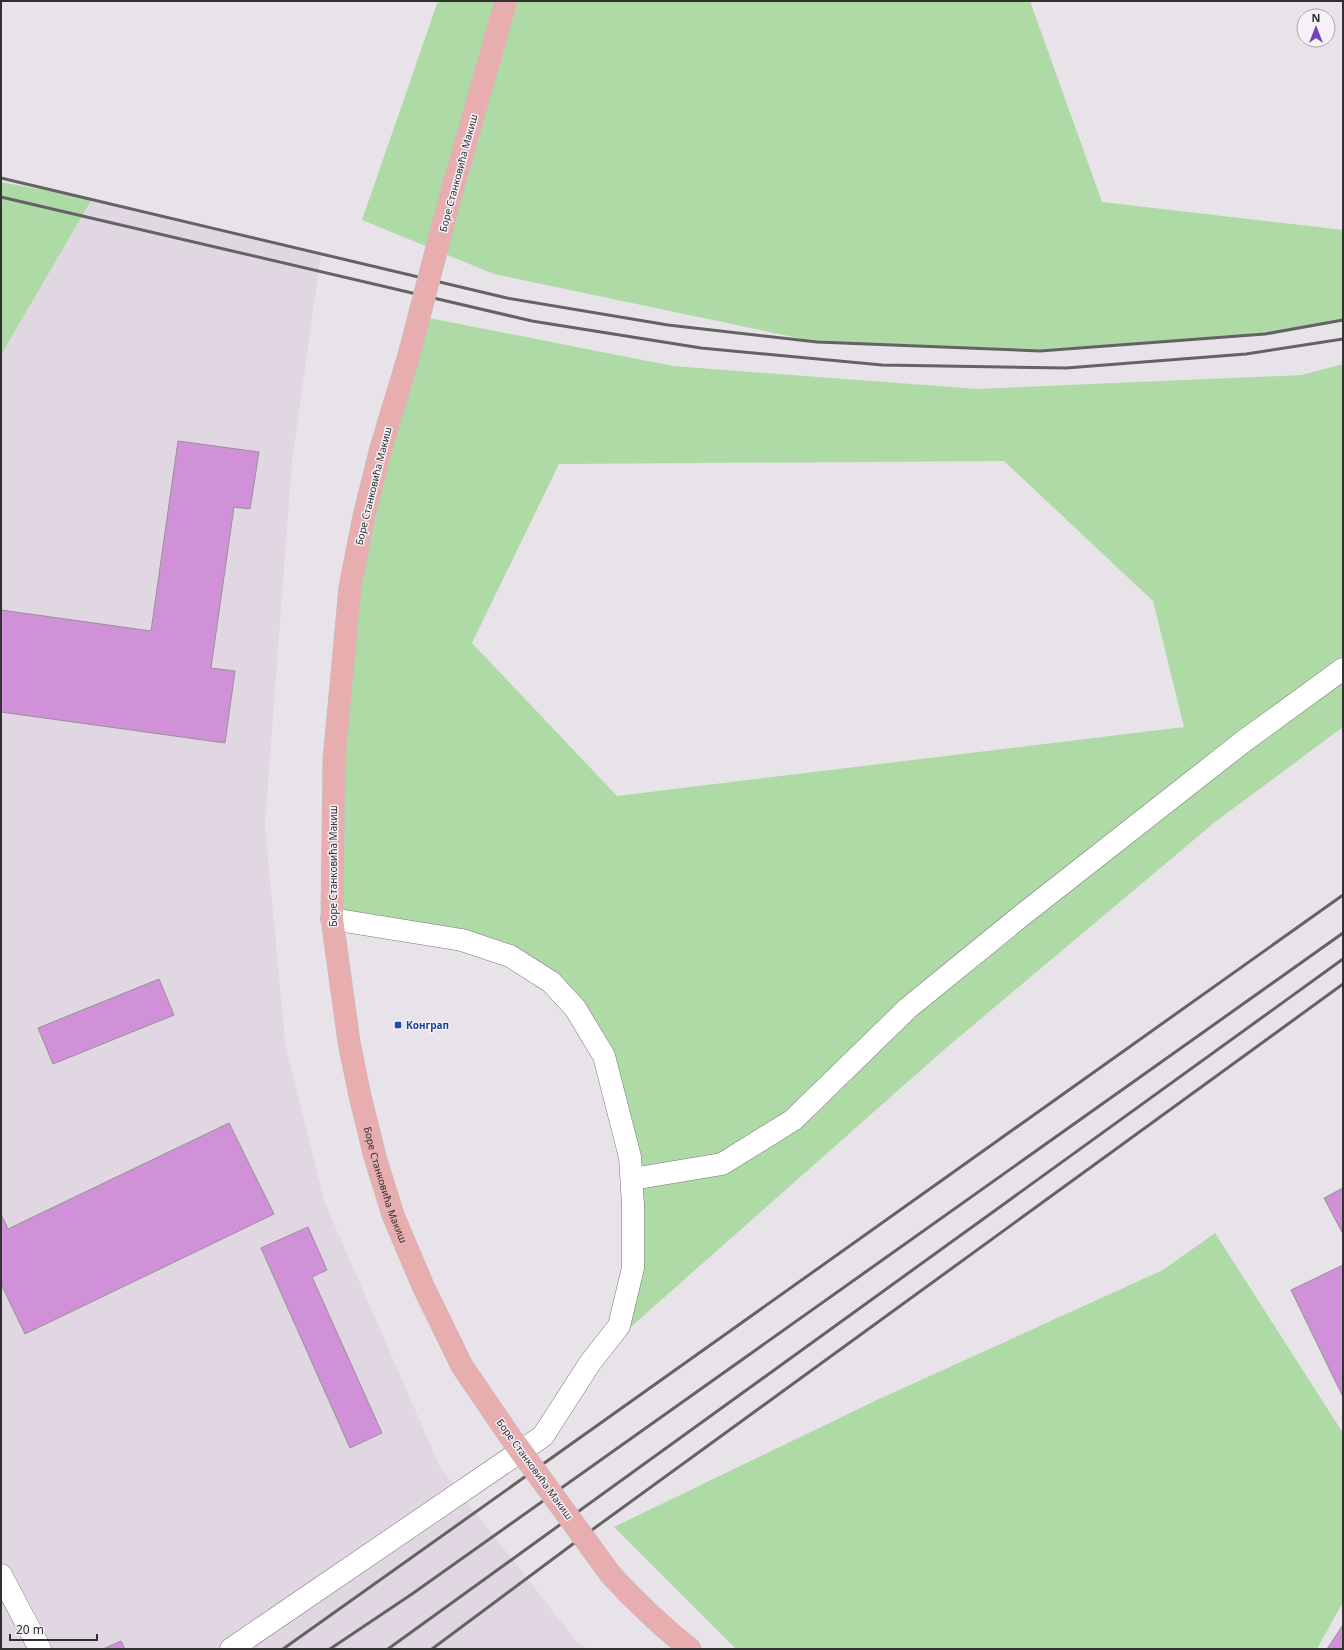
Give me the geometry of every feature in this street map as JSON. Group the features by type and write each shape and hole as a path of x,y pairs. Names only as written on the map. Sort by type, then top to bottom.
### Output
{"main road":[{"name":"Боре Станковића Макиш","path":"506,1 450,198 409,355 381,448 364,516 350,587 334,760 332,918 349,1042 374,1157 393,1215 423,1286 462,1366 509,1435 611,1575 640,1606 690,1649"}],"lane":[{"path":"632,1179 722,1164 792,1120 914,1003 1021,916 1237,746 1343,669"},
{"path":"231,1649 543,1436 590,1364 619,1326 633,1268 632,1179 630,1157 604,1056 575,1008 551,982 510,956 462,940 332,918"},
{"path":"1,1575 40,1649"}],"shaded area":[{"path":"92,199 321,253 292,462 265,824 285,1042 325,1203 440,1467 577,1642 589,1649 1,1649 1,355"}],"green space":[{"path":"438,1 1030,1 1102,202 1343,230 1343,319 1265,334 1040,351 817,342 494,274 362,220"},
{"path":"1,182 92,199 1,355"},
{"path":"419,316 673,366 977,389 1302,375 1343,364 1343,727 1215,822 946,1048 590,1363 633,1268 630,1157 604,1056 551,982 462,940 332,919 350,587","holes":["1004,461 1153,601 1184,727 617,796 472,643 559,464"]},
{"path":"1215,1233 1343,1433 1343,1602 1317,1649 736,1649 614,1527 877,1400 1163,1270"}],"building":[{"path":"178,441 259,452 250,509 234,507 211,668 235,671 225,743 1,712 1,610 151,631"},
{"path":"159,979 174,1015 53,1064 38,1028"},
{"path":"229,1123 274,1214 25,1334 1,1284 1,1214 8,1229"},
{"path":"1343,1188 1343,1234 1324,1198"},
{"path":"308,1227 327,1270 312,1277 382,1433 350,1448 261,1248"},
{"path":"1343,1265 1343,1397 1291,1290"},
{"path":"1343,1625 1343,1649 1327,1649"},
{"path":"121,1641 125,1649 103,1649"}],"railway":[{"path":"1,178 507,298 668,325 817,342 1040,351 1265,334 1343,320"},
{"path":"1,197 532,321 701,348 882,365 1066,368 1246,354 1343,339"},
{"path":"283,1649 1343,895"},
{"path":"330,1649 412,1594 1343,933"},
{"path":"388,1649 1343,959"},
{"path":"432,1649 585,1535 1343,984"}],"place":[{"name":"Конграп","path":"398,1025"}]}
